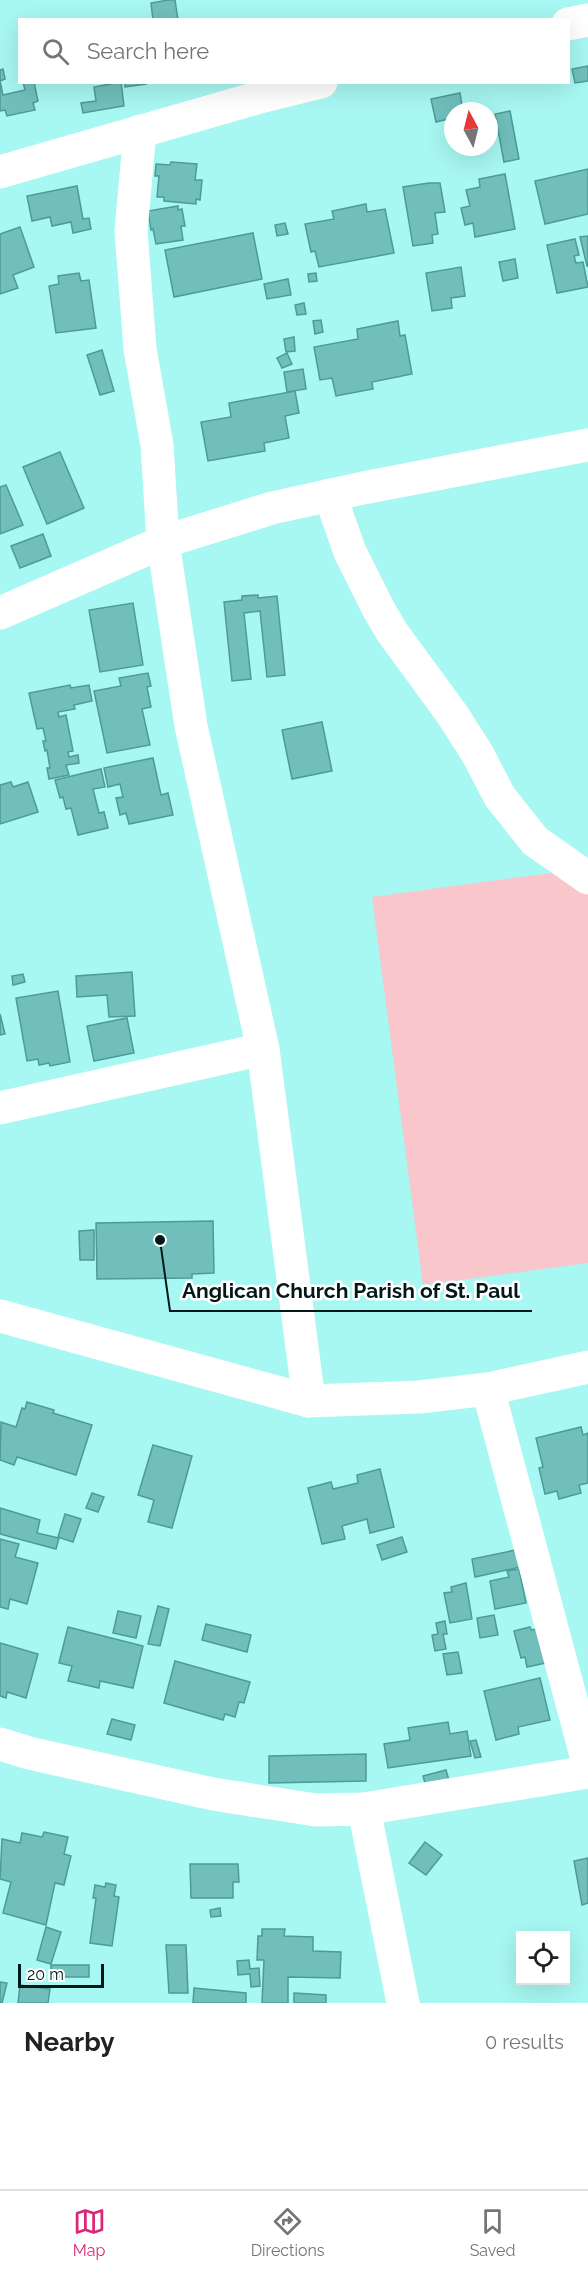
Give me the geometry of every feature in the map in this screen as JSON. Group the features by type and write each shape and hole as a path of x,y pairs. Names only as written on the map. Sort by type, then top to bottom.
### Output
{"street":[{"path":"570,24 588,20"},
{"path":"0,172 314,84"},
{"path":"140,131 131,231 140,349 157,445 163,542 190,726 262,1049 309,1401"},
{"path":"0,613 163,542 272,508 588,445"},
{"path":"330,495 351,552 379,610 392,632 452,714 477,753 500,797 535,841 588,878"},
{"path":"0,1108 262,1049"},
{"path":"0,1316 309,1401 419,1397 488,1389 588,1367"},
{"path":"488,1389 588,1762"},
{"path":"0,1744 29,1753 213,1794 316,1810 364,1809 588,1772"},
{"path":"364,1809 404,2003"}],"shaded area":[{"path":"588,868 588,1263 423,1285 372,897"}],"building":[{"path":"175,0 178,18 153,18 151,3"},
{"path":"588,66 588,81 575,83 572,69"},
{"path":"3,69 5,79 0,81 0,70"},
{"path":"0,81 3,95 25,90 24,84 34,84 38,101 33,103 35,110 7,116 5,110 0,111"},
{"path":"121,84 124,106 83,113 81,103 96,101 94,87"},
{"path":"125,84 146,84 125,87"},
{"path":"460,93 462,102 444,102 444,120 436,122 431,99"},
{"path":"510,111 519,159 504,162 498,130 498,113"},
{"path":"171,162 197,164 195,180 202,180 200,200 196,199 196,204 164,201 164,197 157,197 159,176 155,176 156,164 170,165"},
{"path":"588,169 588,214 545,224 535,181"},
{"path":"505,174 515,229 475,237 473,223 465,225 461,208 470,206 466,190 480,187 479,179"},
{"path":"440,183 445,212 435,213 438,234 432,235 433,243 413,246 403,187"},
{"path":"77,186 83,219 89,218 91,229 73,233 71,222 52,226 50,217 32,221 27,196"},
{"path":"366,204 367,212 385,209 394,253 319,267 315,251 311,252 305,224 334,219 332,211"},
{"path":"178,206 178,210 182,209 185,226 181,226 183,240 156,244 148,211"},
{"path":"285,223 288,234 277,236 275,225"},
{"path":"20,227 34,267 13,275 18,288 0,294 0,234"},
{"path":"253,233 262,279 174,297 165,250"},
{"path":"588,236 588,266 587,266 580,237"},
{"path":"575,239 579,255 574,256 576,263 583,262 588,287 557,293 547,245"},
{"path":"515,259 518,278 503,281 499,262"},
{"path":"461,267 465,296 451,298 452,308 432,311 426,273"},
{"path":"79,273 81,281 89,280 96,328 56,333 49,286 59,284 58,276"},
{"path":"316,273 317,281 309,282 308,274"},
{"path":"288,279 291,295 267,299 264,284"},
{"path":"304,303 306,314 297,315 295,305"},
{"path":"321,320 323,332 315,334 313,321"},
{"path":"398,321 400,336 405,335 412,374 372,382 373,389 336,396 332,378 320,380 314,347 358,339 357,329"},
{"path":"294,337 295,351 286,352 284,339"},
{"path":"102,350 114,391 100,395 87,355"},
{"path":"287,353 292,364 282,368 277,358"},
{"path":"303,369 306,389 287,392 284,372"},
{"path":"295,391 299,413 285,416 289,438 264,443 265,451 208,461 201,422 231,417 229,403"},
{"path":"60,452 84,508 47,524 23,467"},
{"path":"6,485 23,525 0,534 0,487"},
{"path":"43,534 51,556 20,568 11,546"},
{"path":"258,595 258,598 277,596 285,675 267,677 260,611 244,613 251,679 232,681 224,602 242,600 242,596"},
{"path":"133,603 143,665 100,672 89,610"},
{"path":"148,673 151,686 147,687 151,707 142,709 150,745 107,753 94,691 121,686 119,678"},
{"path":"70,685 71,688 89,685 92,701 74,705 75,709 58,712 59,717 66,715 73,751 68,752 69,757 78,755 79,763 66,765 69,775 49,779 47,768 50,768 43,741 46,741 43,728 37,729 29,693"},
{"path":"322,722 332,771 292,779 282,730"},
{"path":"153,758 161,795 168,793 173,815 129,824 126,813 120,815 116,798 123,797 120,784 108,787 104,768"},
{"path":"101,769 105,787 93,789 99,813 104,812 108,828 78,835 71,808 66,809 55,780"},
{"path":"11,782 13,787 28,782 38,812 0,824 0,785"},
{"path":"132,972 135,1016 109,1017 107,995 77,997 76,976"},
{"path":"23,974 25,982 13,985 12,976"},
{"path":"58,991 70,1062 50,1066 49,1063 39,1065 38,1059 27,1061 16,998"},
{"path":"0,1014 5,1034 0,1035"},
{"path":"127,1018 134,1053 94,1061 87,1026"},
{"path":"213,1221 214,1273 192,1274 192,1278 97,1279 96,1223"},
{"path":"94,1230 94,1260 80,1260 79,1231"},
{"path":"27,1402 92,1425 76,1475 17,1457 14,1465 0,1460 1,1422 16,1427 22,1408 25,1409"},
{"path":"581,1427 583,1435 588,1433 588,1483 579,1485 581,1493 559,1499 557,1491 545,1494 539,1468 543,1467 536,1438"},
{"path":"153,1445 192,1456 172,1528 148,1522 154,1500 138,1495"},
{"path":"380,1469 394,1527 370,1533 367,1519 342,1526 345,1539 322,1544 308,1488 331,1482 333,1489 358,1483 357,1475"},
{"path":"92,1493 104,1497 98,1512 86,1508"},
{"path":"0,1508 40,1520 37,1533 59,1538 56,1549 0,1534"},
{"path":"65,1514 81,1519 73,1542 58,1537"},
{"path":"402,1537 407,1552 382,1560 377,1545"},
{"path":"0,1539 19,1544 15,1557 38,1563 27,1604 10,1599 8,1609 0,1607"},
{"path":"516,1550 520,1567 475,1577 472,1559"},
{"path":"519,1569 526,1603 495,1609 490,1581 509,1577 507,1571"},
{"path":"466,1583 472,1619 450,1623 444,1593 452,1592 451,1587"},
{"path":"158,1606 169,1609 160,1646 148,1644"},
{"path":"118,1611 141,1616 136,1638 113,1633"},
{"path":"494,1615 498,1635 480,1638 477,1618"},
{"path":"445,1621 447,1634 443,1634 446,1649 435,1651 432,1635 438,1634 436,1623"},
{"path":"206,1624 251,1635 247,1652 202,1640"},
{"path":"68,1627 143,1646 133,1688 100,1681 99,1688 68,1681 72,1666 59,1663"},
{"path":"530,1627 531,1630 537,1629 546,1663 527,1667 525,1657 521,1658 514,1631"},
{"path":"0,1643 38,1654 26,1698 7,1692 6,1698 0,1696"},
{"path":"458,1652 462,1673 447,1675 443,1654"},
{"path":"175,1661 250,1682 244,1703 239,1702 235,1717 225,1714 223,1720 164,1703"},
{"path":"540,1678 550,1720 518,1727 519,1734 496,1740 484,1691"},
{"path":"112,1719 135,1725 131,1740 107,1734"},
{"path":"448,1722 450,1734 467,1731 471,1756 388,1768 384,1744 410,1740 408,1728"},
{"path":"476,1740 481,1757 475,1758 470,1741"},
{"path":"366,1754 366,1781 269,1783 269,1756"},
{"path":"446,1770 450,1784 427,1790 423,1776"},
{"path":"44,1832 68,1837 64,1854 71,1856 64,1885 55,1883 46,1925 3,1913 11,1882 0,1879 2,1839 20,1843 22,1833 42,1837"},
{"path":"425,1842 442,1855 426,1875 409,1863"},
{"path":"588,1858 588,1903 582,1905 574,1861"},
{"path":"190,1864 238,1864 239,1882 233,1882 233,1898 191,1898"},
{"path":"106,1883 116,1885 114,1896 119,1897 112,1946 90,1943 96,1898 93,1898 95,1885 105,1887"},
{"path":"220,1908 221,1916 211,1917 210,1910"},
{"path":"46,1927 61,1932 51,1964 37,1960"},
{"path":"262,1929 285,1929 284,1936 313,1937 313,1951 341,1952 340,1978 288,1977 288,2003 262,2003 264,1960 257,1960 258,1936 262,1936"},
{"path":"166,1945 186,1945 188,1993 169,1993"},
{"path":"249,1960 250,1969 259,1968 260,1986 251,1987 250,1974 238,1975 237,1961"},
{"path":"51,1965 89,1965 89,1977 51,1977"},
{"path":"0,1982 7,1983 2,2003 0,2003"},
{"path":"20,1985 50,1989 48,2003 18,2003"},
{"path":"194,1988 246,1993 246,2003 193,2003"},
{"path":"294,1993 326,1995 326,2003 294,2003"}],"place":[{"name":"Anglican Church Parish of St. Paul","path":"160,1240"}]}
